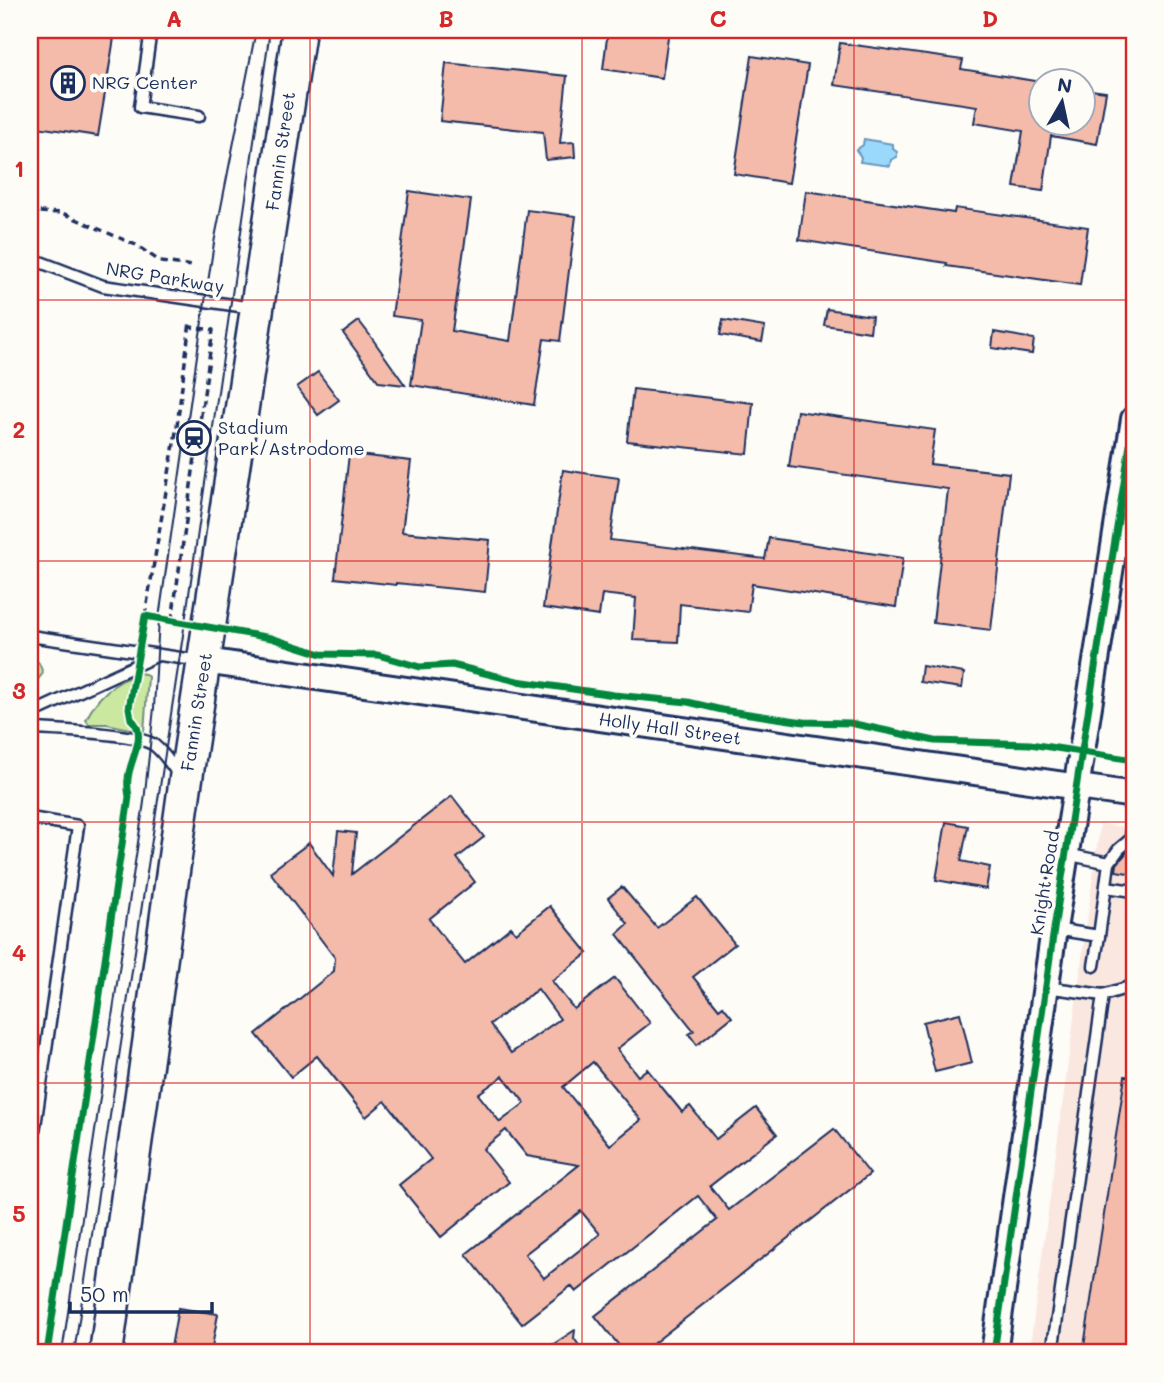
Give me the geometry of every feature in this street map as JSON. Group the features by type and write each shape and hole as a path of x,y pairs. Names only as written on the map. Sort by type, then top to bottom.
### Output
{"main road":[{"name":"Fannin Street","path":"106,1353 185,785 299,30"}],"street":[{"name":"Knight Road","path":"994,1353 1054,929 1134,419"},
{"name":"Holly Hall Street","path":"205,661 1134,795"}],"lane":[{"path":"152,30 140,107 200,116"},
{"name":"NRG Parkway","path":"30,258 103,286 258,308"},
{"path":"30,636 205,661"},
{"path":"30,714 156,655"},
{"path":"30,729 99,734 151,743 164,755 185,785"},
{"path":"1094,966 1109,863 1119,849 1133,839 1134,795"},
{"path":"30,818 78,826 30,1161"},
{"path":"1066,854 1109,863"},
{"path":"1106,887 1133,891 1134,877"},
{"path":"1054,929 1099,936"},
{"path":"1046,987 1103,995 1126,988 1134,989"},
{"path":"1052,1353 1103,995"}],"path":[{"path":"30,206 37,212 62,213 136,245 161,262 193,266"},
{"path":"138,653 152,617 190,324 213,330 172,620"},
{"path":"152,617 210,627"}],"shaded area":[{"path":"1100,824 1134,828 1134,1353 1029,1353"}],"green space":[{"path":"30,655 39,663 43,673 35,683 30,684"},
{"path":"138,673 148,677 144,732 107,724 89,724 86,720 101,697 113,686"}],"water":[{"path":"864,139 893,144 897,157 891,160 890,166 860,162 861,157 856,150 863,145"}],"building":[{"name":"NRG Center","path":"30,30 113,30 112,39 114,38 98,136 30,126"},
{"path":"608,30 669,30 662,78 603,69"},
{"path":"840,43 963,60 961,69 1028,80 1028,136 1051,136 1043,191 1014,187 1023,131 974,123 977,106 834,85"},
{"path":"752,56 808,65 789,183 734,174"},
{"path":"446,63 567,76 560,143 574,142 575,157 546,160 543,132 440,121"},
{"path":"1098,91 1106,92 1097,144 1051,136 1098,136"},
{"path":"409,191 471,200 452,331 510,341 527,210 576,216 560,341 544,339 534,405 411,385 421,320 392,316"},
{"path":"806,191 954,213 955,208 1088,227 1080,285 946,266 947,263 799,240"},
{"path":"827,309 872,316 870,332 824,325"},
{"path":"723,320 765,327 762,342 720,335"},
{"path":"359,321 405,385 379,382 343,333"},
{"path":"994,332 1034,339 1032,354 992,348"},
{"path":"318,372 339,400 318,415 297,387"},
{"path":"633,389 753,403 748,454 627,441"},
{"path":"797,411 935,430 930,464 1009,473 991,630 933,623 948,489 789,467"},
{"path":"349,454 411,461 402,532 490,540 485,592 335,578"},
{"path":"563,470 619,478 610,540 765,559 769,538 903,558 896,607 752,584 748,612 680,604 678,642 633,640 636,598 602,594 599,616 543,608"},
{"path":"922,666 964,673 962,688 920,682"},
{"path":"452,796 484,837 457,858 475,882 429,919 465,964 511,927 516,933 550,906 588,953 552,981 574,1009 615,978 650,1023 617,1049 638,1076 647,1069 682,1112 690,1106 716,1139 756,1108 777,1134 710,1186 729,1210 834,1129 870,1174 641,1353 625,1353 595,1316 717,1220 698,1196 576,1292 571,1286 522,1324 466,1254 579,1165 527,1156 506,1130 483,1149 509,1182 441,1237 399,1185 431,1159 385,1101 366,1117 317,1056 291,1077 256,1034 334,971 335,958 270,872 309,843 333,876 338,831 356,833 352,874","holes":["538,989 560,1019 511,1053 490,1024","593,1062 641,1120 610,1145 563,1087","503,1076 525,1103 500,1122 478,1094","581,1211 600,1234 544,1278 525,1254"]},
{"path":"946,822 968,826 961,861 990,867 986,889 936,880"},
{"path":"1127,852 1134,853 1134,874 1116,871 1117,864"},
{"path":"622,887 657,928 697,897 735,944 693,977 719,1009 723,1006 732,1017 697,1045 689,1034 694,1031 617,934 628,924 608,898"},
{"path":"960,1013 972,1063 935,1072 923,1022"},
{"path":"1125,1076 1134,1077 1134,1353 1083,1353"},
{"path":"178,1308 218,1314 211,1353 170,1353"},
{"path":"575,1330 574,1338 584,1353 540,1353"}],"tram line":[{"path":"62,1353 144,802 154,708 159,618 201,328 214,243 256,30"},
{"path":"74,1353 185,622 270,30"}],"cycle path":[{"path":"994,1353 1054,929 1134,419"},
{"path":"47,1353 129,797 129,772 137,748 138,732 129,708 145,616 271,638 321,654 378,655 420,667 452,665 517,681 688,702 722,710 804,722 850,723 935,741 1030,744 1134,760"}],"place":[{"name":"NRG Center","path":"68,83"},
{"name":"Stadium Park/Astrodome","path":"194,438"}]}
